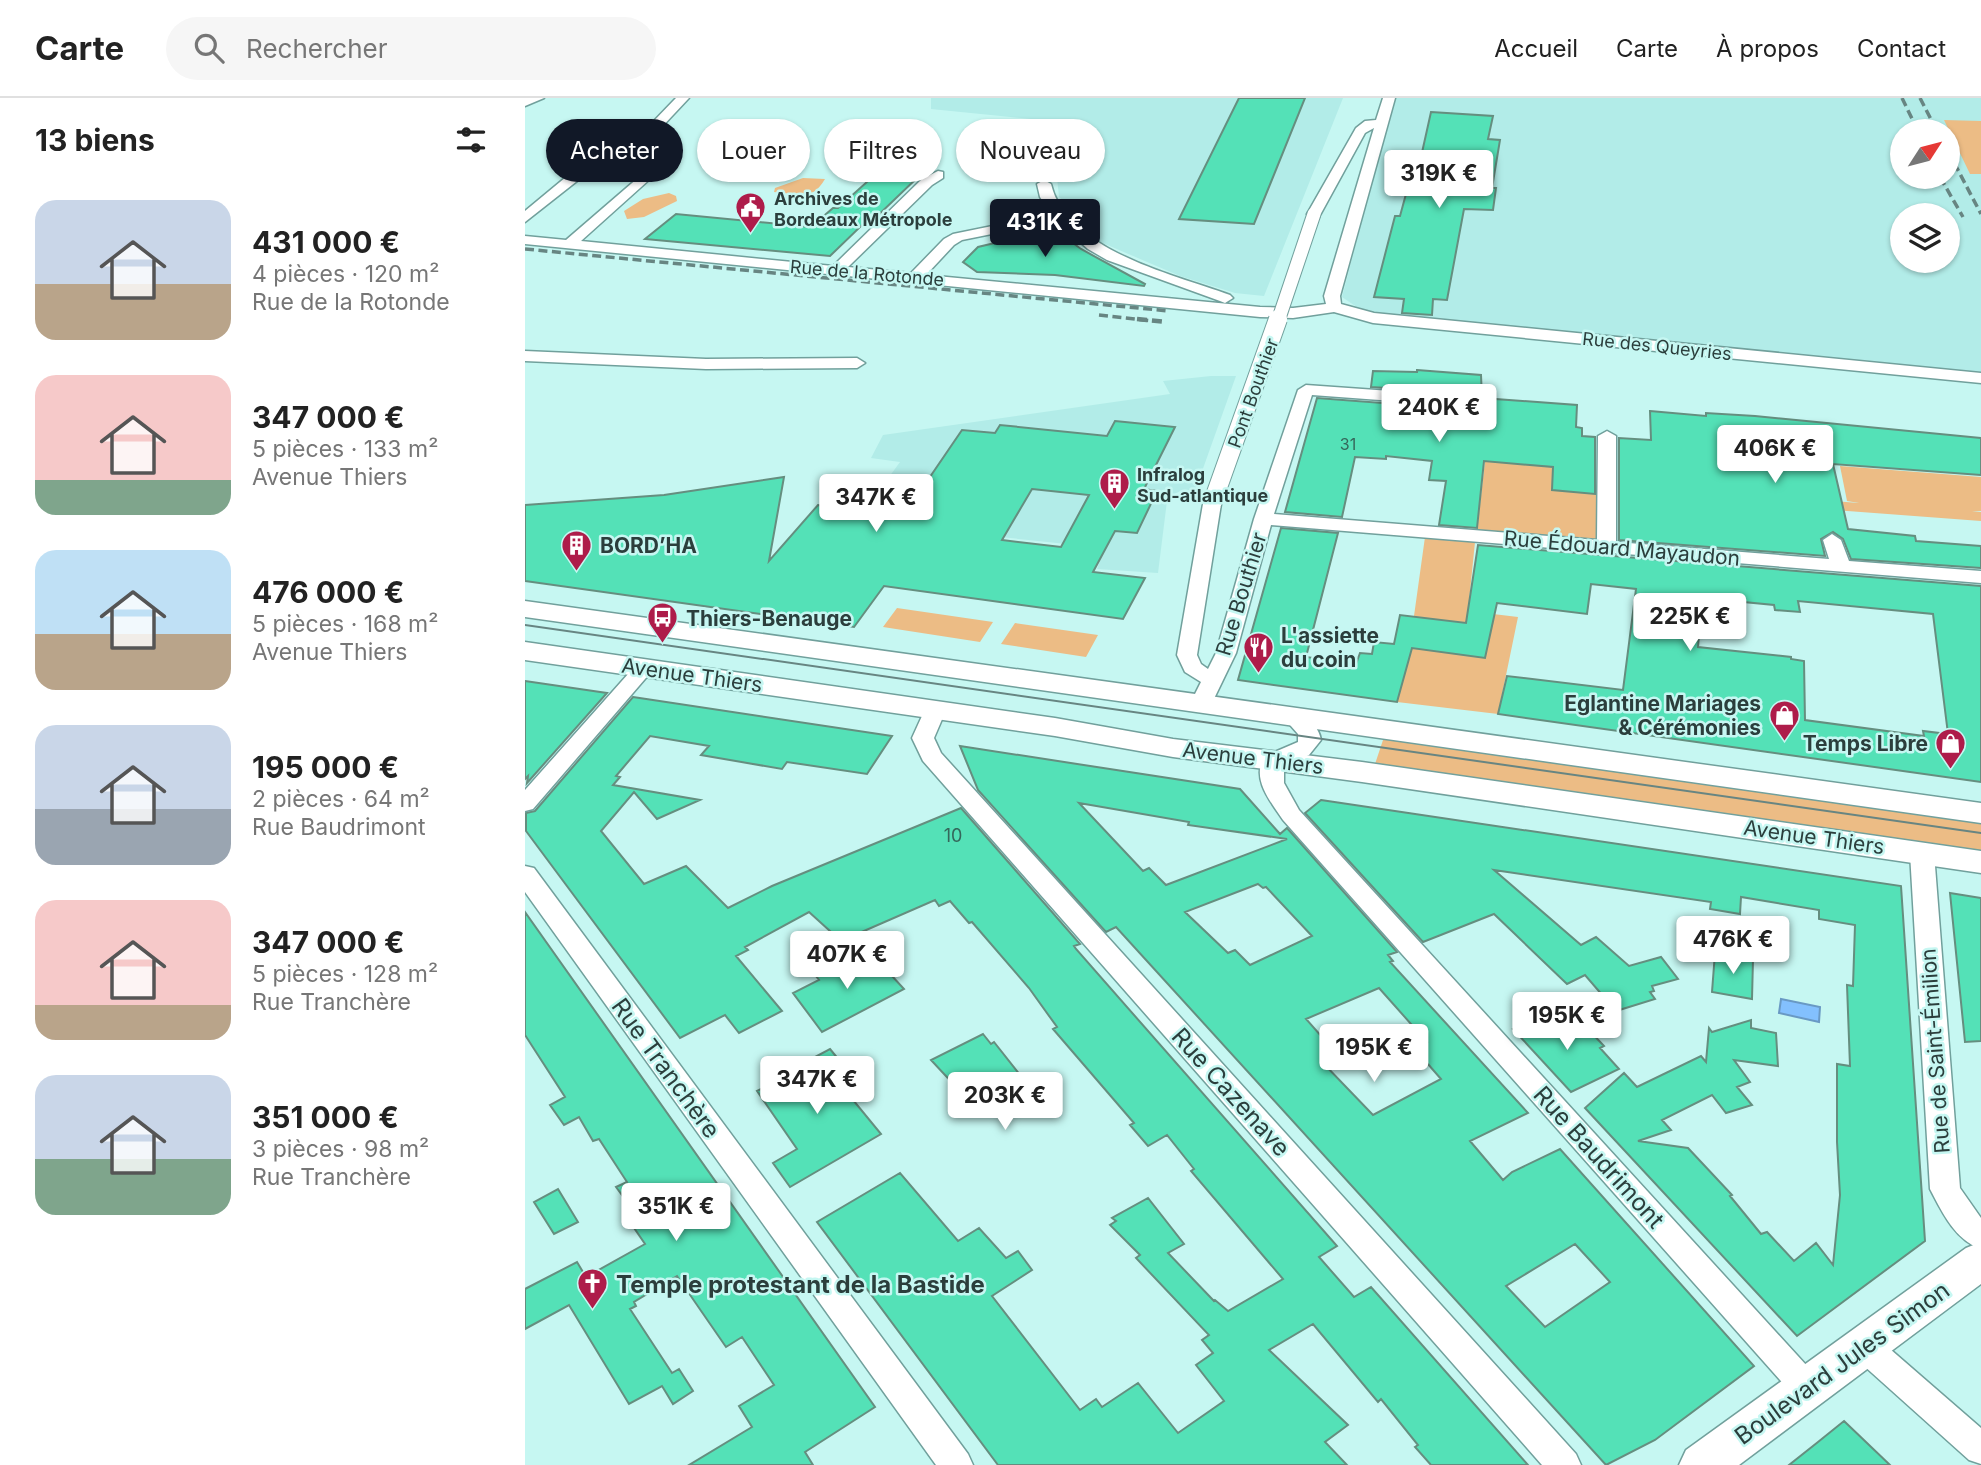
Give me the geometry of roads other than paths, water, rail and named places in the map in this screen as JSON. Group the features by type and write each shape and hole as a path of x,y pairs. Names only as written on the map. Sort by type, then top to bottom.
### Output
{"street":[{"path":"525,102 538,98"},
{"path":"525,218 600,156 654,128 683,98"},
{"path":"1334,307 1332,296 1389,98"},
{"name":"Pont Bouthier","path":"1206,691 1187,655 1212,504 1261,372 1314,214 1360,131 1369,124 1381,124"},
{"path":"570,244 639,182"},
{"path":"837,270 927,182"},
{"path":"1044,184 1047,197 1059,216 1086,240 1112,257 1219,296 1230,301 1234,308"},
{"path":"915,278 949,242 958,237 1059,216"},
{"name":"Rue de la Rotonde","path":"525,240 1293,313 1334,307"},
{"name":"Rue des Queyries","path":"1334,307 1373,318 1981,378"},
{"path":"525,356 706,364 857,363"},
{"name":"Rue Bouthier","path":"1206,691 1226,653 1263,519 1306,390 1461,401"},
{"path":"1606,547 1607,436"},
{"name":"Rue Édouard Mayaudon","path":"1263,519 1981,577"},
{"path":"1832,540 1841,566"},
{"name":"Avenue Thiers","path":"525,609 1206,691 1294,717 1981,813"},
{"name":"Avenue Thiers","path":"525,651 935,710 1173,748 1981,862"},
{"path":"525,804 644,668"},
{"name":"Rue Cazenave","path":"935,710 923,738 924,746 931,756 1564,1465"},
{"path":"1273,761 1300,752 1308,746 1311,738 1307,727 1294,717"},
{"name":"Rue Baudrimont","path":"1273,761 1269,775 1272,787 1290,815 1807,1388"},
{"name":"Rue de Saint-Émilion","path":"1921,853 1945,1189 1964,1221 1981,1237"},
{"name":"Rue Tranchère","path":"525,874 956,1465"},
{"name":"Boulevard Jules Simon","path":"1702,1465 1981,1260"},
{"path":"1864,1346 1981,1449"}],"water":[{"path":"1781,999 1820,1007 1819,1022 1779,1013"}],"tram line":[{"path":"525,625 1981,833"}],"railway":[{"path":"1902,98 1912,119"},
{"path":"1920,98 1931,119"},
{"path":"1960,174 1981,214"},
{"path":"1947,189 1963,217"},
{"path":"525,249 1169,311"},
{"path":"1099,315 1153,321"},
{"path":"1137,319 1166,322"}],"place":[{"name":"Archives de Bordeaux Métropole","path":"751,235"},
{"name":"Infralog Sud-atlantique","path":"1114,511"},
{"name":"BORD’HA","path":"577,572"},
{"name":"Thiers-Benauge","path":"663,645"},
{"name":"L'assiette du coin","path":"1258,674"},
{"name":"Eglantine Mariages & Cérémonies","path":"1784,742"},
{"name":"Temps Libre","path":"1951,770"},
{"name":"Temple protestant de la Bastide","path":"593,1311"}]}
